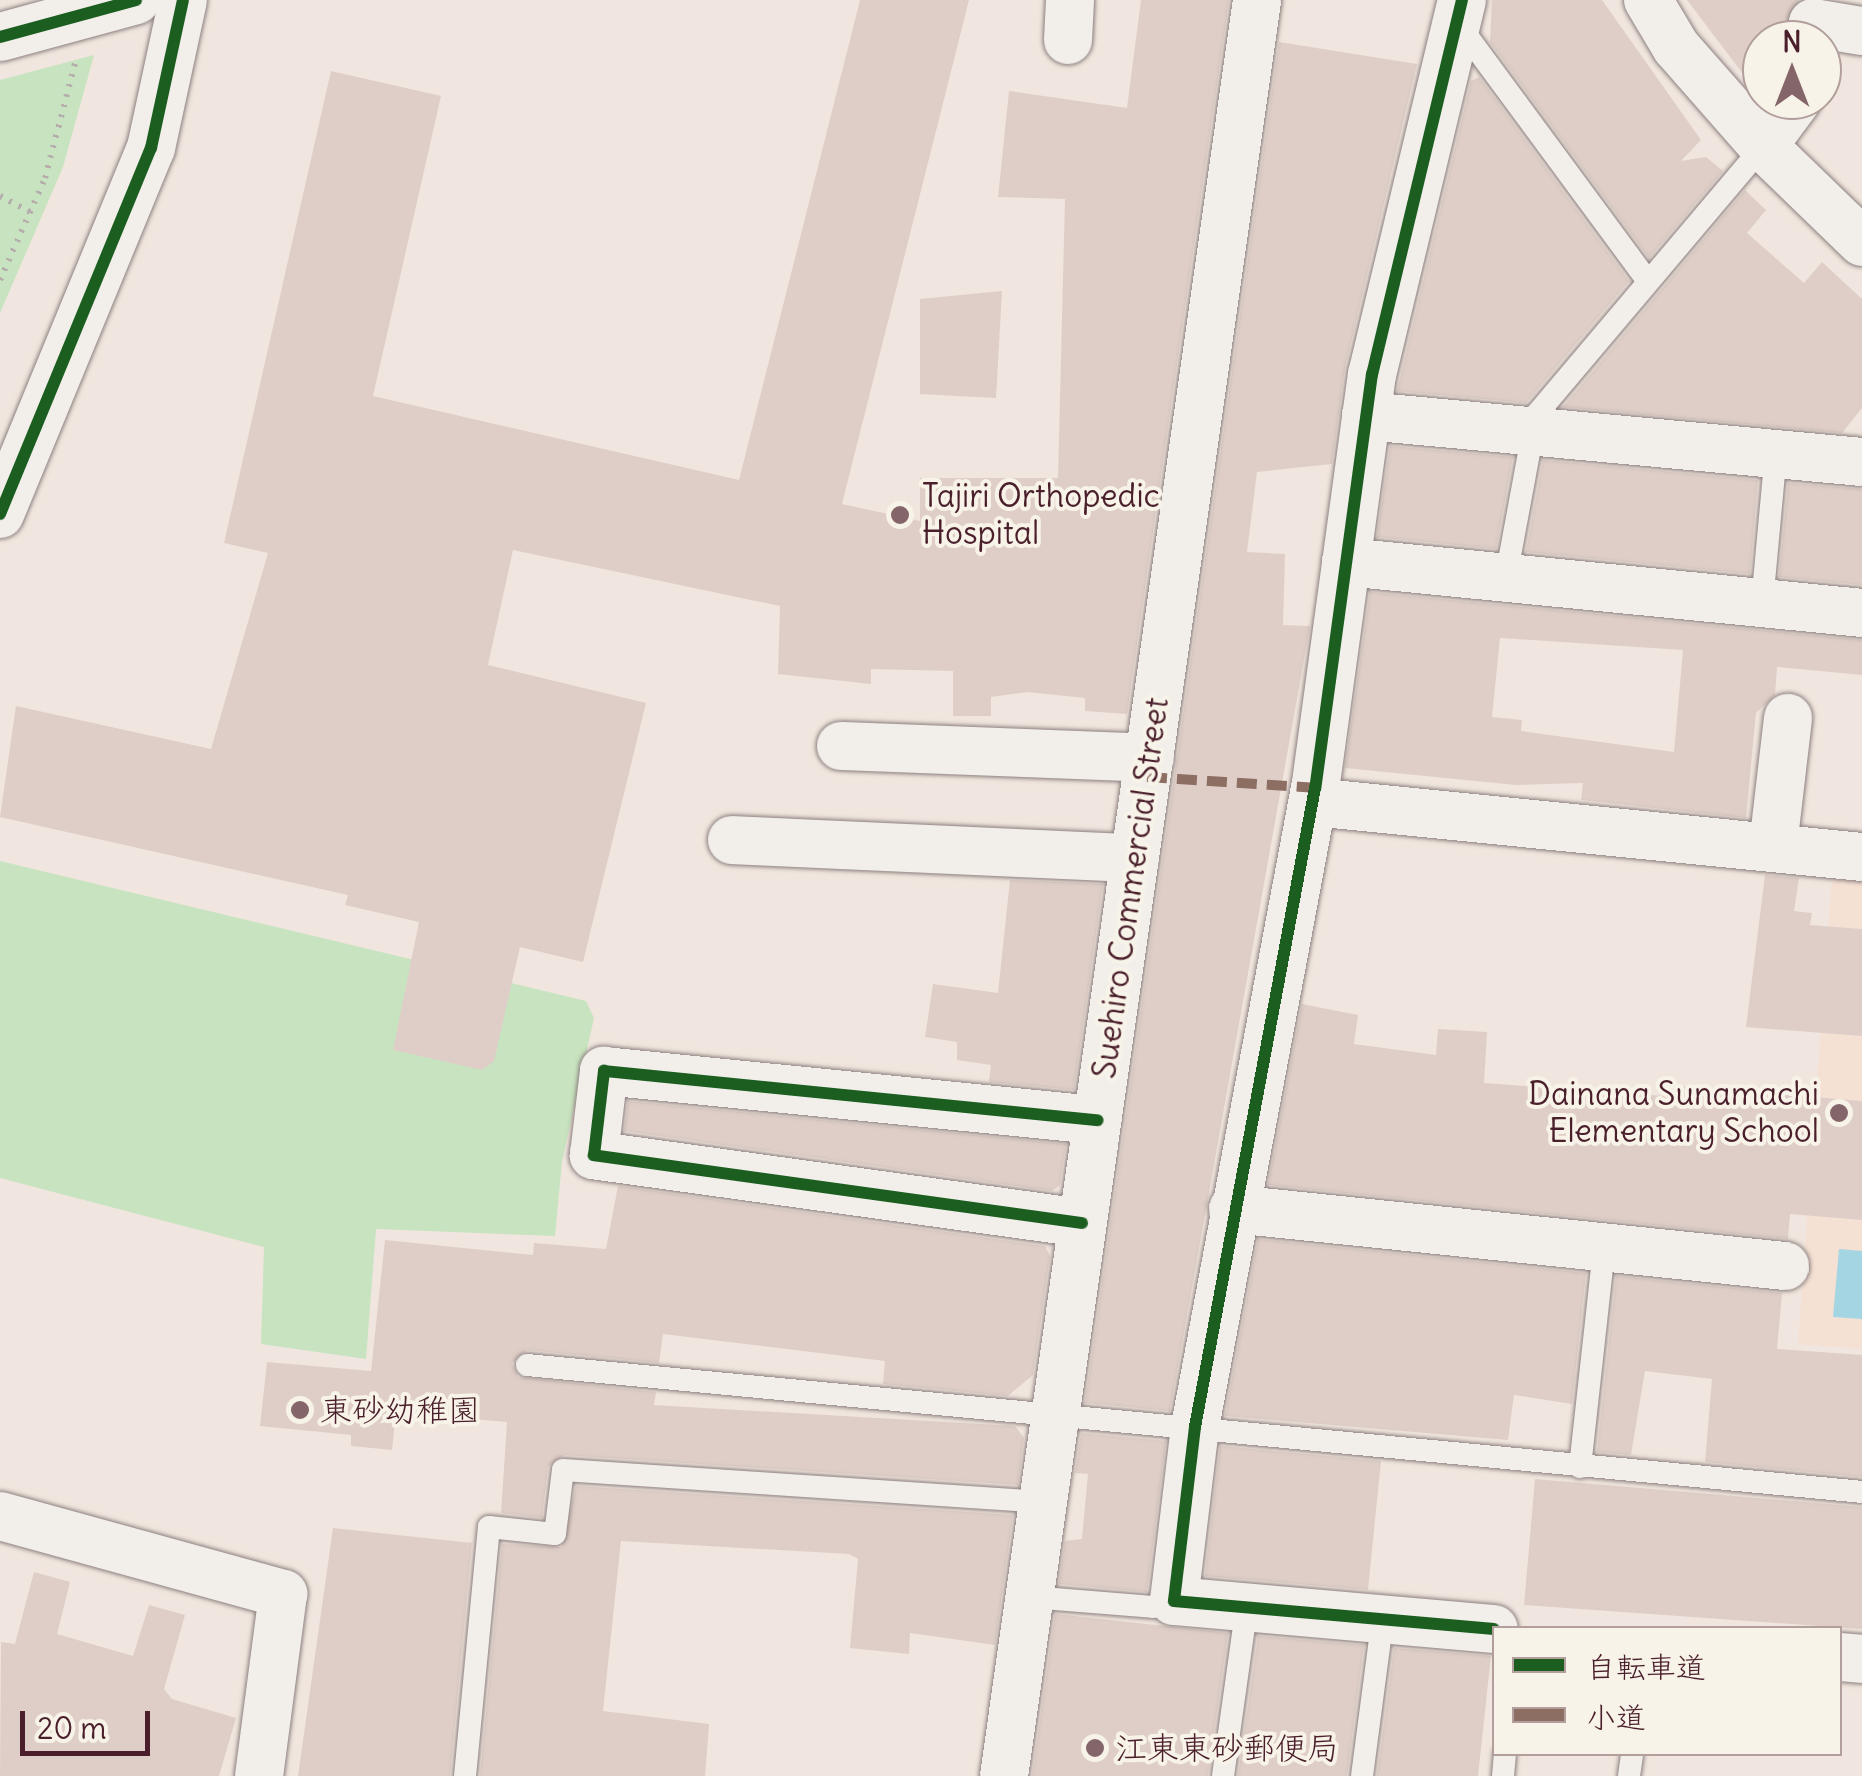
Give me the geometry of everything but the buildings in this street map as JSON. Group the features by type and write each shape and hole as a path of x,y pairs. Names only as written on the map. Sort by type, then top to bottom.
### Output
{"street":[{"path":"0,37 136,0"},
{"path":"0,514 152,148 183,0"},
{"name":"Suehiro Commercial Street","path":"1004,1776 1257,0"},
{"path":"1648,0 1676,48 1762,146 1862,242"},
{"path":"1460,11 1366,416 1312,802 1232,1209 1194,1427 1174,1601 1383,1616 1492,1630"},
{"path":"1762,146 1782,120"},
{"path":"1366,416 1862,462"},
{"path":"1346,562 1862,613"},
{"path":"1773,846 1788,718"},
{"path":"841,746 1150,758"},
{"path":"1312,802 1862,857"},
{"path":"732,840 1135,858"},
{"path":"1082,1223 594,1156 604,1071 1098,1120"},
{"path":"1232,1209 1785,1266"},
{"path":"0,1516 283,1594 259,1776"}],"lane":[{"path":"1460,11 1647,280"},
{"path":"1506,578 1536,415 1762,146"},
{"path":"1762,603 1776,454"},
{"path":"1580,1467 1604,1248"},
{"path":"526,1364 1056,1411 1580,1467 1862,1492"},
{"path":"465,1776 489,1527 555,1534 564,1470 1042,1502"},
{"path":"1030,1596 1153,1606 1174,1601"},
{"path":"1223,1776 1246,1606"},
{"path":"1362,1776 1383,1616"}],"path":[{"path":"0,280 30,212 89,12"},
{"path":"0,196 30,212"}],"shaded area":[{"name":"Dainana Sunamachi Elementary School","path":"1832,878 1862,881 1862,1349 1798,1344"}],"green space":[{"path":"94,55 63,167 0,313 0,80"},
{"path":"0,861 586,1001 594,1018 562,1162 555,1236 376,1229 366,1359 261,1344 264,1247 0,1178"}],"water":[{"path":"1839,1249 1862,1251 1862,1319 1833,1317"}],"marked path":[{"path":"1147,777 1315,788"}],"cycle path":[{"path":"0,37 136,0"},
{"path":"0,514 151,148 183,0"},
{"path":"1462,0 1372,374 1315,788 1195,1427 1174,1601 1492,1629"},
{"path":"1082,1223 594,1155 604,1071 1098,1120"}],"place":[{"name":"Tajiri Orthopedic Hospital","path":"900,515"},
{"name":"Dainana Sunamachi Elementary School","path":"1839,1113"},
{"name":"東砂幼稚園","path":"300,1410"},
{"name":"江東東砂郵便局","path":"1095,1748"}]}
